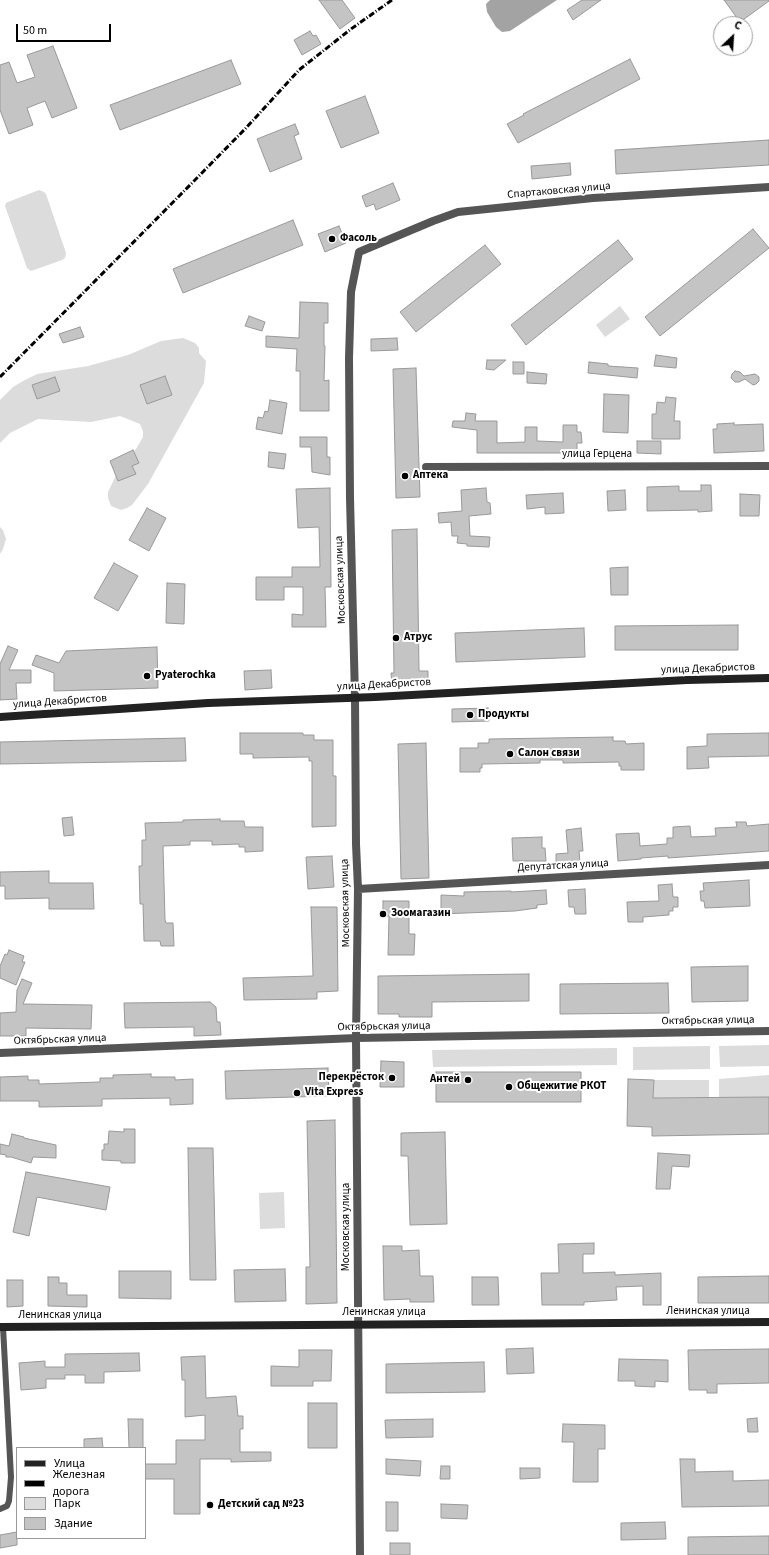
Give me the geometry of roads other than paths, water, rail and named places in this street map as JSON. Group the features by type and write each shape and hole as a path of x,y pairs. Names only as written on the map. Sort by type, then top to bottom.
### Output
{"street":[{"name":"Спартаковская улица","path":"359,252 458,212 593,198 769,187"},
{"name":"Московская улица","path":"359,252 351,292 349,358 350,498 358,889 356,1038 360,1555"},
{"name":"улица Герцена","path":"426,467 769,466"},
{"name":"улица Декабристов","path":"0,717 208,703 687,680 769,678"},
{"name":"Депутатская улица","path":"358,889 769,865"},
{"name":"Октябрьская улица","path":"0,1053 356,1038 769,1031"},
{"name":"Ленинская улица","path":"1,1327 769,1322"}],"lane":[{"path":"0,1509 7,1506 9,1502 10,1477 1,1327"}],"railway":[{"path":"0,377 246,128 299,70 351,29 392,0"}],"place":[{"name":"Фасоль","path":"332,239"},
{"name":"Аптека","path":"405,476"},
{"name":"Атрус","path":"396,638"},
{"name":"Pyaterochka","path":"147,676"},
{"name":"Продукты","path":"470,715"},
{"name":"Салон связи","path":"510,754"},
{"name":"Зоомагазин","path":"383,914"},
{"name":"Перекрёсток","path":"392,1078"},
{"name":"Антей","path":"468,1080"},
{"name":"Общежитие РКОТ","path":"509,1087"},
{"name":"Vita Express","path":"297,1093"},
{"name":"Детский сад №23","path":"210,1505"}]}
